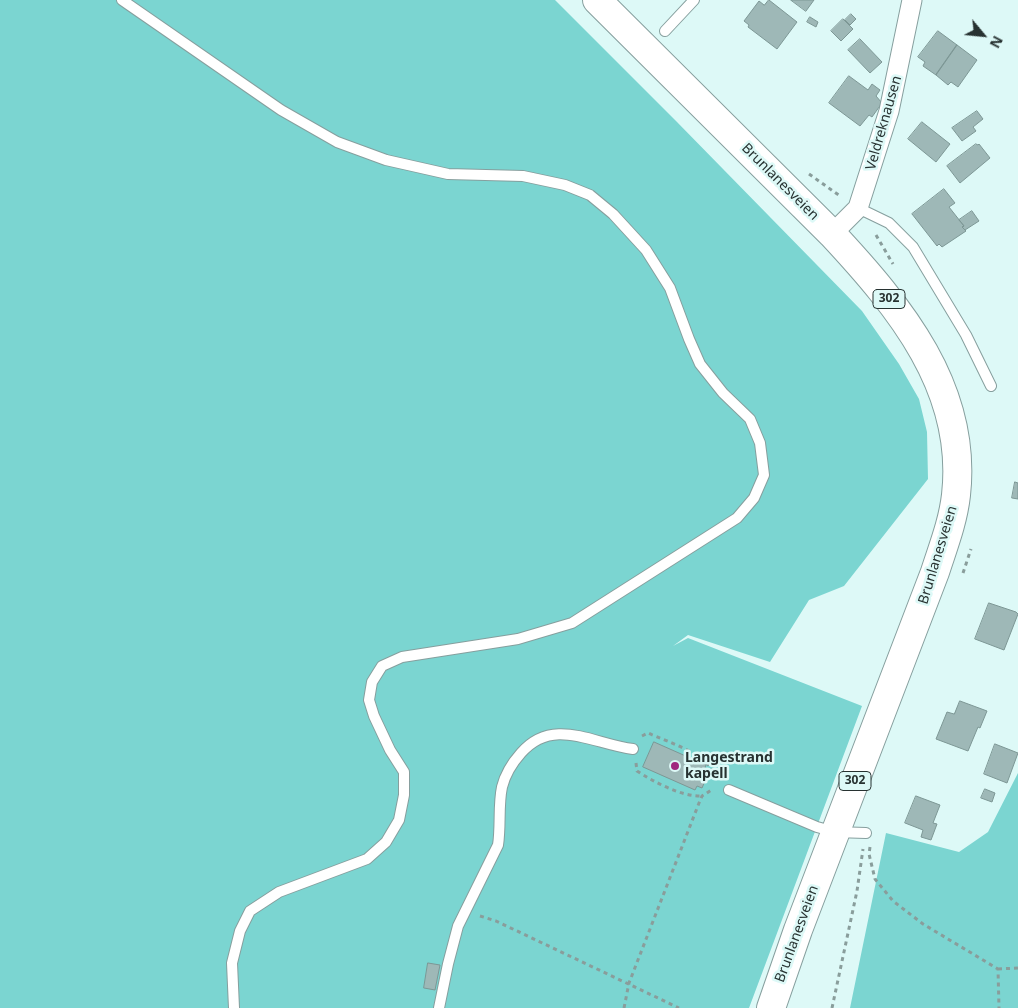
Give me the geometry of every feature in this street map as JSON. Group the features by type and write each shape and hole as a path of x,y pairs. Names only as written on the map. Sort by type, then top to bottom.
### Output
{"main road":[{"name":"Brunlanesveien","path":"597,0 832,234 866,271 919,341 931,363 948,408 955,440 956,495 952,519 935,572 798,930 771,1008"}],"street":[{"name":"Veldreknausen","path":"832,234 858,208 889,111 912,0"}],"lane":[{"path":"122,0 281,110 337,142 386,160 448,174 523,176 565,185 590,195 613,214 651,257 670,288 700,364 722,393 750,419 760,443 764,475 754,498 737,518 572,623 518,639 402,657 382,666 372,682 370,700 374,716 390,750 404,772 404,796 399,820 386,842 367,859 278,892 250,911 240,931 232,963 234,1008"},
{"path":"665,31 694,0"},
{"path":"858,208 889,223 913,247 966,335 990,386"},
{"path":"439,1008 453,941 498,845 502,786 517,758 525,748 545,735 554,734 597,739 632,749"},
{"path":"729,790 817,827 835,832 866,833"}],"path":[{"path":"648,733 699,757 714,771 717,781 712,790 702,796 691,796 637,771 632,749 640,736 648,733"},
{"path":"624,1008 629,983 702,796"},
{"path":"866,833 870,840 869,854 875,879 893,901 923,924 998,969 1018,968"},
{"path":"464,914 482,916 496,921 679,1008"},
{"path":"998,969 999,1008"}],"shaded area":[{"path":"0,0 555,0 862,311 899,364 919,399 927,432 928,479 844,586 809,600 770,662 688,635 673,646 688,638 862,706 749,1008 0,1008"},
{"path":"1018,773 1018,1008 850,1008 886,833 959,852 988,832"}],"building":[{"path":"769,0 797,22 777,49 748,27 749,25 744,21 759,1 764,5"},
{"path":"791,0 814,0 806,11"},
{"path":"851,14 856,19 850,25 845,20"},
{"path":"810,17 818,22 816,27 807,22"},
{"path":"843,19 853,29 841,41 831,31"},
{"path":"938,31 957,45 936,75 923,66 925,62 918,57"},
{"path":"860,39 882,62 870,73 848,50"},
{"path":"957,45 977,60 958,87 951,82 948,85 936,75"},
{"path":"849,76 868,90 872,84 880,90 876,96 882,103 872,117 869,115 860,126 829,103"},
{"path":"977,111 983,119 973,127 976,131 962,141 952,128"},
{"path":"922,122 950,144 936,162 908,139"},
{"path":"976,144 979,144 990,158 960,183 947,166"},
{"path":"944,189 955,203 949,207 966,231 942,247 939,244 937,246 912,214"},
{"path":"972,211 979,221 965,230 959,220"},
{"path":"1015,482 1018,483 1018,499 1012,498"},
{"path":"989,603 1018,614 1004,650 975,639"},
{"path":"960,701 987,711 968,751 936,739 947,712 954,714"},
{"name":"Langestrand kapell","path":"654,742 706,765 704,770 709,772 702,788 697,786 695,790 643,767"},
{"path":"995,744 1018,753 1007,783 984,774"},
{"path":"985,789 995,793 992,802 981,798"},
{"path":"916,796 940,805 933,823 937,824 931,840 921,837 923,830 905,823"},
{"path":"428,963 440,965 435,990 424,988"}],"place":[{"name":"Langestrand kapell","path":"675,766"}]}
